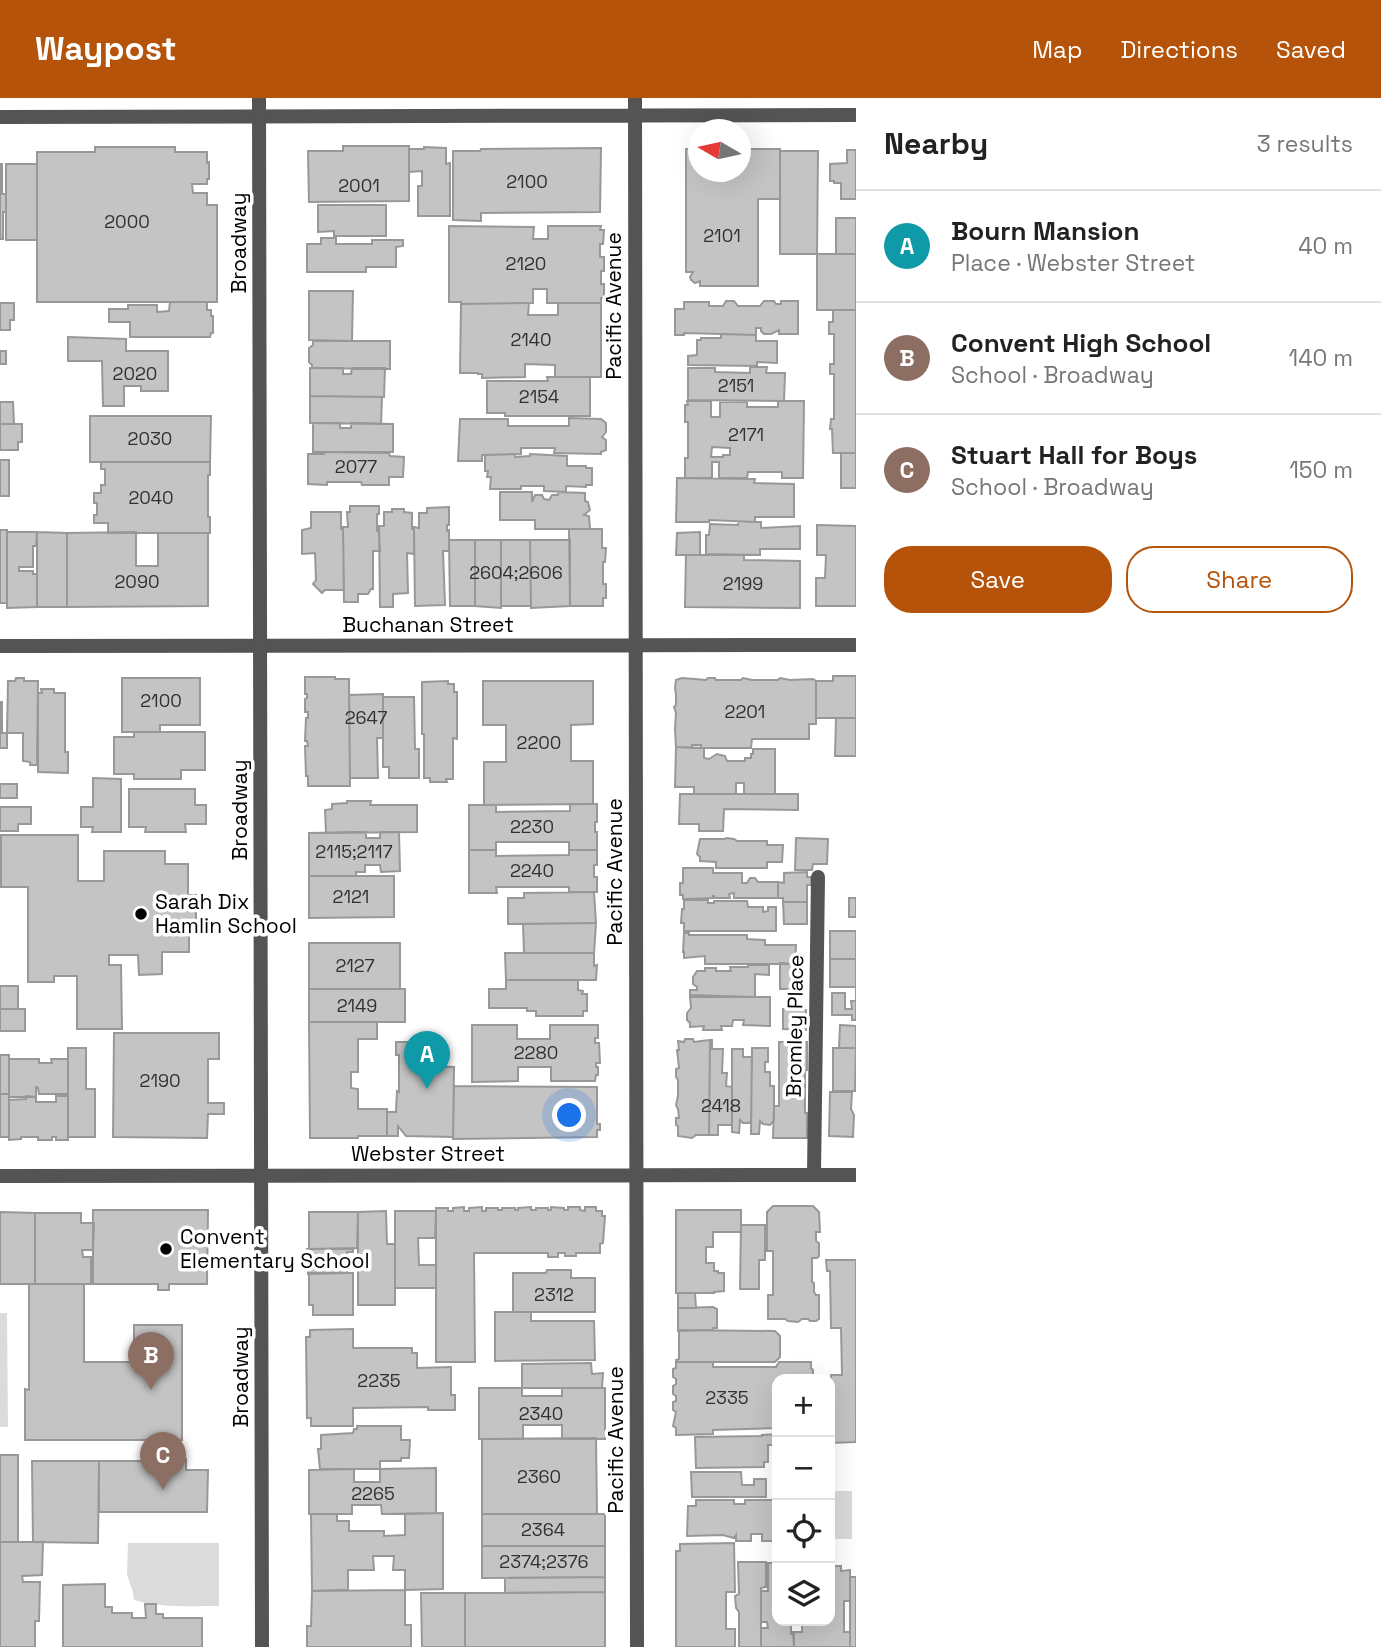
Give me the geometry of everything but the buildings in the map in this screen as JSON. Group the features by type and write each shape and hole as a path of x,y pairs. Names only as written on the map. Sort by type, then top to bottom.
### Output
{"street":[{"name":"Broadway","path":"260,98 262,1647"},
{"name":"Pacific Avenue","path":"635,98 638,1647"},
{"path":"0,117 856,115"},
{"name":"Buchanan Street","path":"0,646 856,645"},
{"name":"Bromley Place","path":"814,1174 818,877"},
{"name":"Webster Street","path":"0,1176 856,1174"}],"shaded area":[{"path":"0,1313 7,1313 8,1427 0,1427"},
{"path":"835,1491 852,1491 852,1539 835,1539"},
{"path":"128,1543 219,1543 219,1606 165,1605 134,1600 127,1575"}],"place":[{"name":"Sarah Dix Hamlin School","path":"141,914"},
{"name":"Bourn Mansion","path":"427,1089"},
{"name":"Convent Elementary School","path":"166,1249"},
{"name":"Convent High School","path":"151,1390"},
{"name":"Stuart Hall for Boys","path":"163,1490"}]}
